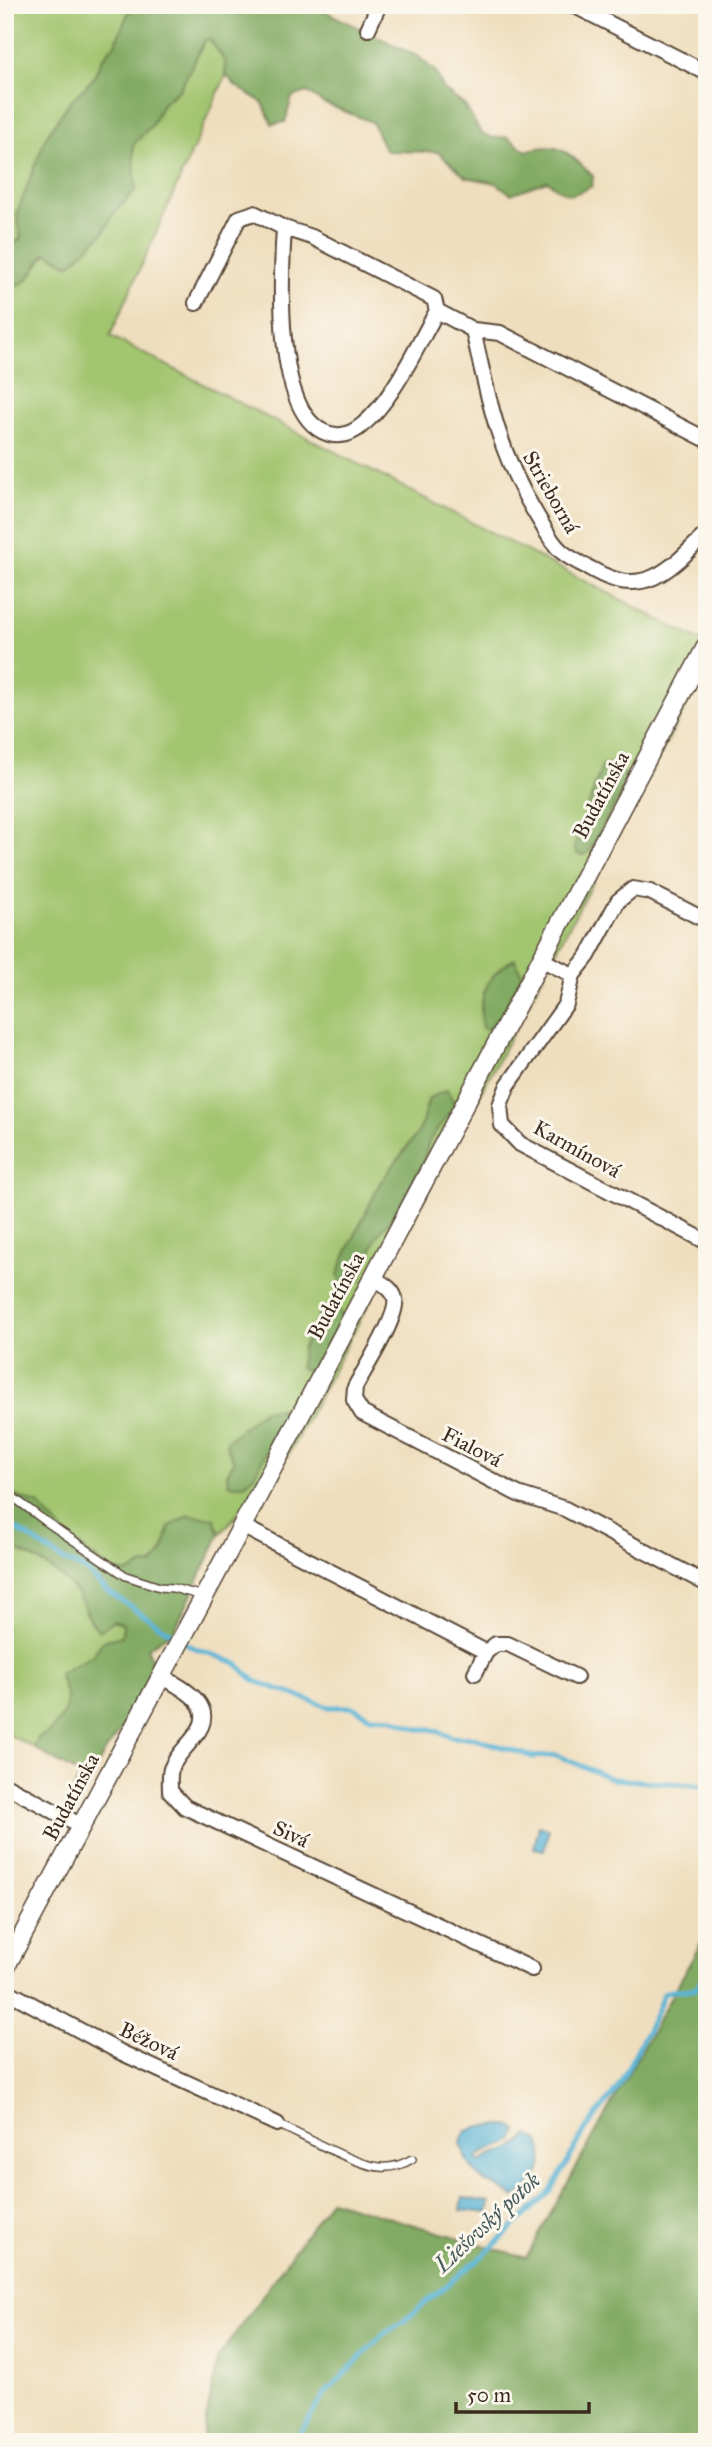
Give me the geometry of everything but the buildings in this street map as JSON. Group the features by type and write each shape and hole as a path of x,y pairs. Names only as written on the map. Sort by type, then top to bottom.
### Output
{"street":[{"path":"368,29 379,5"},
{"path":"573,5 707,73"},
{"path":"196,303 239,218 254,213 284,228 312,237 434,299 437,311 387,397 360,428 344,435 330,435 317,429 300,404 285,348 281,299 284,228"},
{"path":"437,311 473,330 500,333 707,440"},
{"name":"Strieborná","path":"473,330 496,431 509,466 529,503 560,550 616,582 630,583 654,577 680,560 707,533"},
{"name":"Budatínska","path":"5,1968 242,1526 707,645"},
{"path":"540,959 573,975 588,956 618,901 633,889 650,892 707,921"},
{"name":"Karmínová","path":"573,975 566,1004 508,1085 500,1105 502,1125 520,1144 707,1242"},
{"name":"Fialová","path":"372,1277 390,1289 396,1299 394,1314 355,1387 354,1400 362,1413 518,1494 565,1509 707,1584"},
{"path":"242,1526 486,1651"},
{"path":"475,1673 486,1651 496,1644 508,1644 576,1677"},
{"name":"Sivá","path":"161,1676 188,1691 198,1701 203,1713 197,1734 177,1757 170,1772 170,1791 185,1807 532,1969"},
{"path":"5,1785 82,1826"},
{"name":"Béžová","path":"5,1990 120,2052 277,2124"}],"lane":[{"path":"5,1491 126,1576 203,1597"},
{"path":"277,2124 363,2163 380,2167 400,2166 412,2159"}],"green space":[{"path":"5,5 132,5 115,44 102,59 93,79 68,104 17,213 21,237 5,246"},
{"path":"132,5 312,5 419,57 436,72 443,89 465,106 481,133 493,138 507,137 526,151 548,147 564,151 593,176 592,186 569,194 547,181 511,194 496,183 466,177 438,152 386,151 372,122 323,103 307,92 292,97 285,122 272,124 263,103 236,86 226,75 225,61 210,40 205,40 180,89 162,104 152,125 133,145 136,190 112,215 104,232 70,265 47,253 21,284 5,286 5,246 21,237 17,213 46,137 68,104 93,79 102,59 115,44"},
{"path":"210,39 225,62 226,75 110,336 707,644 707,667 287,1457 220,1534 214,1518 169,1527 164,1549 153,1565 144,1565 128,1573 111,1570 15,1496 5,1484 5,286 16,286 48,253 104,232 112,215 136,190 132,145 152,125 162,104 180,89 205,40","holes":["515,960 522,975 501,1016","429,1098 454,1105 429,1141 423,1162 395,1214 377,1236 380,1184 420,1130","226,1445 253,1477 227,1474 234,1461"]},
{"path":"619,761 627,781 589,851 585,855 577,854 574,847 602,766"},
{"path":"515,959 522,975 501,1016 488,1029 482,1028 481,1006 486,987 497,972"},
{"path":"447,1090 455,1105 429,1141 423,1162 395,1214 377,1236 360,1280 347,1288 342,1287 338,1275 344,1258 380,1183 420,1130 429,1098"},
{"path":"336,1303 342,1317 320,1362 307,1370 300,1368 302,1349 322,1309"},
{"path":"279,1409 285,1418 253,1477 244,1485 229,1485 227,1474 234,1461 226,1445 228,1440 264,1410"},
{"path":"5,1484 15,1496 38,1504 73,1542 111,1570 128,1573 144,1565 153,1565 164,1549 169,1527 188,1515 214,1518 220,1534 174,1631 149,1647 148,1651 156,1667 143,1700 104,1753 76,1809 66,1807 80,1775 34,1748 38,1738 63,1716 67,1697 59,1674 93,1655 103,1641 122,1636 123,1624 113,1621 99,1631 76,1592 62,1577 34,1559 5,1546"},
{"path":"5,1546 34,1559 62,1577 78,1595 91,1623 113,1621 123,1624 122,1636 104,1641 93,1655 59,1674 67,1697 63,1716 38,1738 34,1748 5,1733"},
{"path":"707,1932 707,2442 202,2442 218,2358 330,2200 526,2258"}],"water":[{"path":"539,1826 549,1828 544,1850 534,1848"},
{"path":"509,2125 517,2130 514,2140 477,2158 480,2162 511,2149 529,2135 538,2140 543,2157 539,2173 528,2187 514,2197 483,2181 466,2159 461,2143 467,2131 480,2126"},
{"path":"463,2198 490,2202 488,2213 461,2210"}],"waterway":[{"path":"5,1526 18,1530 61,1559 85,1570 107,1591 192,1647 236,1663 255,1681 329,1707 353,1707 371,1717 391,1718 418,1729 431,1729 452,1737 473,1738 534,1757 556,1755 612,1779 707,1786"},
{"name":"Liešovský potok","path":"279,2442 283,2438 298,2437 324,2395 383,2334 404,2321 487,2252 551,2191 586,2129 617,2089 664,1993 696,1988 707,1972"}]}
